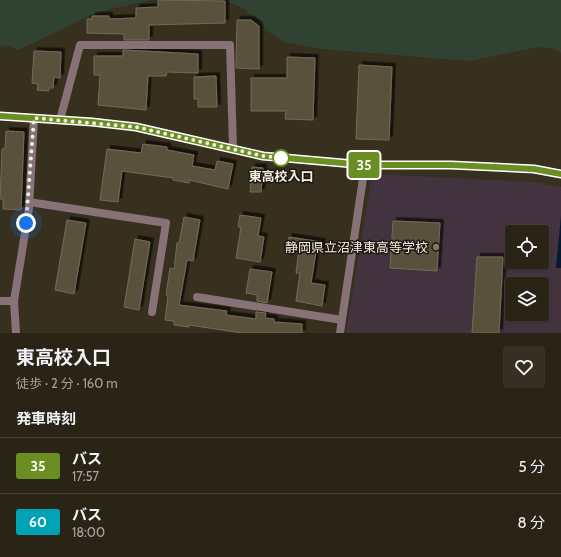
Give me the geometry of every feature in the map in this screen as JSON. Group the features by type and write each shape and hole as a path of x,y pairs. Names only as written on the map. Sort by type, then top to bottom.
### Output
{"main road":[{"path":"0,116 136,127 263,156 365,165 459,165 534,169 561,174"}],"street":[{"path":"60,120 80,45 230,45 234,149"},
{"path":"16,333 14,301 29,202 34,118"},
{"path":"340,333 365,165"},
{"path":"29,202 166,223 152,312"},
{"path":"197,297 342,320"},
{"path":"0,301 14,301"}],"shaded area":[{"name":"静岡県立沼津東高等学校","path":"372,174 533,182 561,187 561,333 346,333"}],"green space":[{"path":"0,0 152,0 110,9 89,16 18,50 5,45 0,47"},
{"path":"225,0 561,0 561,53 556,49 538,47 469,61 323,49 284,42 269,32 243,8"}],"water":[{"path":"561,216 561,268 556,268"}],"building":[{"path":"158,0 225,1 225,23 149,25 149,40 124,40 124,34 87,33 87,19 92,19 92,16 109,16 109,19 136,18 136,8 158,7"},
{"path":"237,20 251,20 259,26 259,69 236,68"},
{"path":"123,50 198,54 198,73 167,72 166,76 148,76 146,110 98,105 100,75 94,75 94,56 123,56"},
{"path":"34,51 61,52 60,78 54,77 53,88 49,88 49,91 37,90 38,84 32,83"},
{"path":"287,57 315,58 313,120 285,119 286,111 251,111 251,78 287,78"},
{"path":"359,65 392,67 389,140 356,139"},
{"path":"216,76 217,107 198,107 198,99 194,99 194,77"},
{"path":"6,131 24,132 21,210 3,209 3,199 0,199 2,149 5,149"},
{"path":"143,144 167,147 167,150 194,155 192,166 215,170 217,161 233,164 228,189 189,180 189,183 173,180 173,178 122,171 118,202 100,200 107,149 141,153"},
{"path":"252,167 263,168 261,192 250,192"},
{"path":"240,215 261,218 258,236 264,237 260,262 236,258 241,227 238,227"},
{"path":"184,217 200,220 193,261 187,260 179,305 227,311 226,315 256,319 256,312 266,313 265,318 274,319 274,322 302,324 302,333 242,333 189,325 189,327 174,325 174,321 165,320 168,295 166,295 170,268 174,269 177,243 179,243"},
{"path":"67,220 86,223 74,294 55,290"},
{"path":"393,221 440,223 437,271 390,268"},
{"path":"289,237 322,242 321,253 316,252 311,283 325,285 322,306 296,301 300,273 296,273 299,249 287,246"},
{"path":"135,239 150,242 139,310 124,307"},
{"path":"477,257 503,257 499,333 472,333"},
{"path":"250,269 272,272 267,303 257,301 257,295 246,293"}],"bus line":[{"name":"35","path":"0,116 92,122 136,127 187,137 263,156 365,165 451,165 534,169 561,174"}],"place":[{"name":"東高校入口","path":"281,158"},
{"name":"静岡県立沼津東高等学校","path":"436,247"}],"route":[{"path":"26,223 29,208 34,118 136,127 187,137 263,156 281,158"}]}
